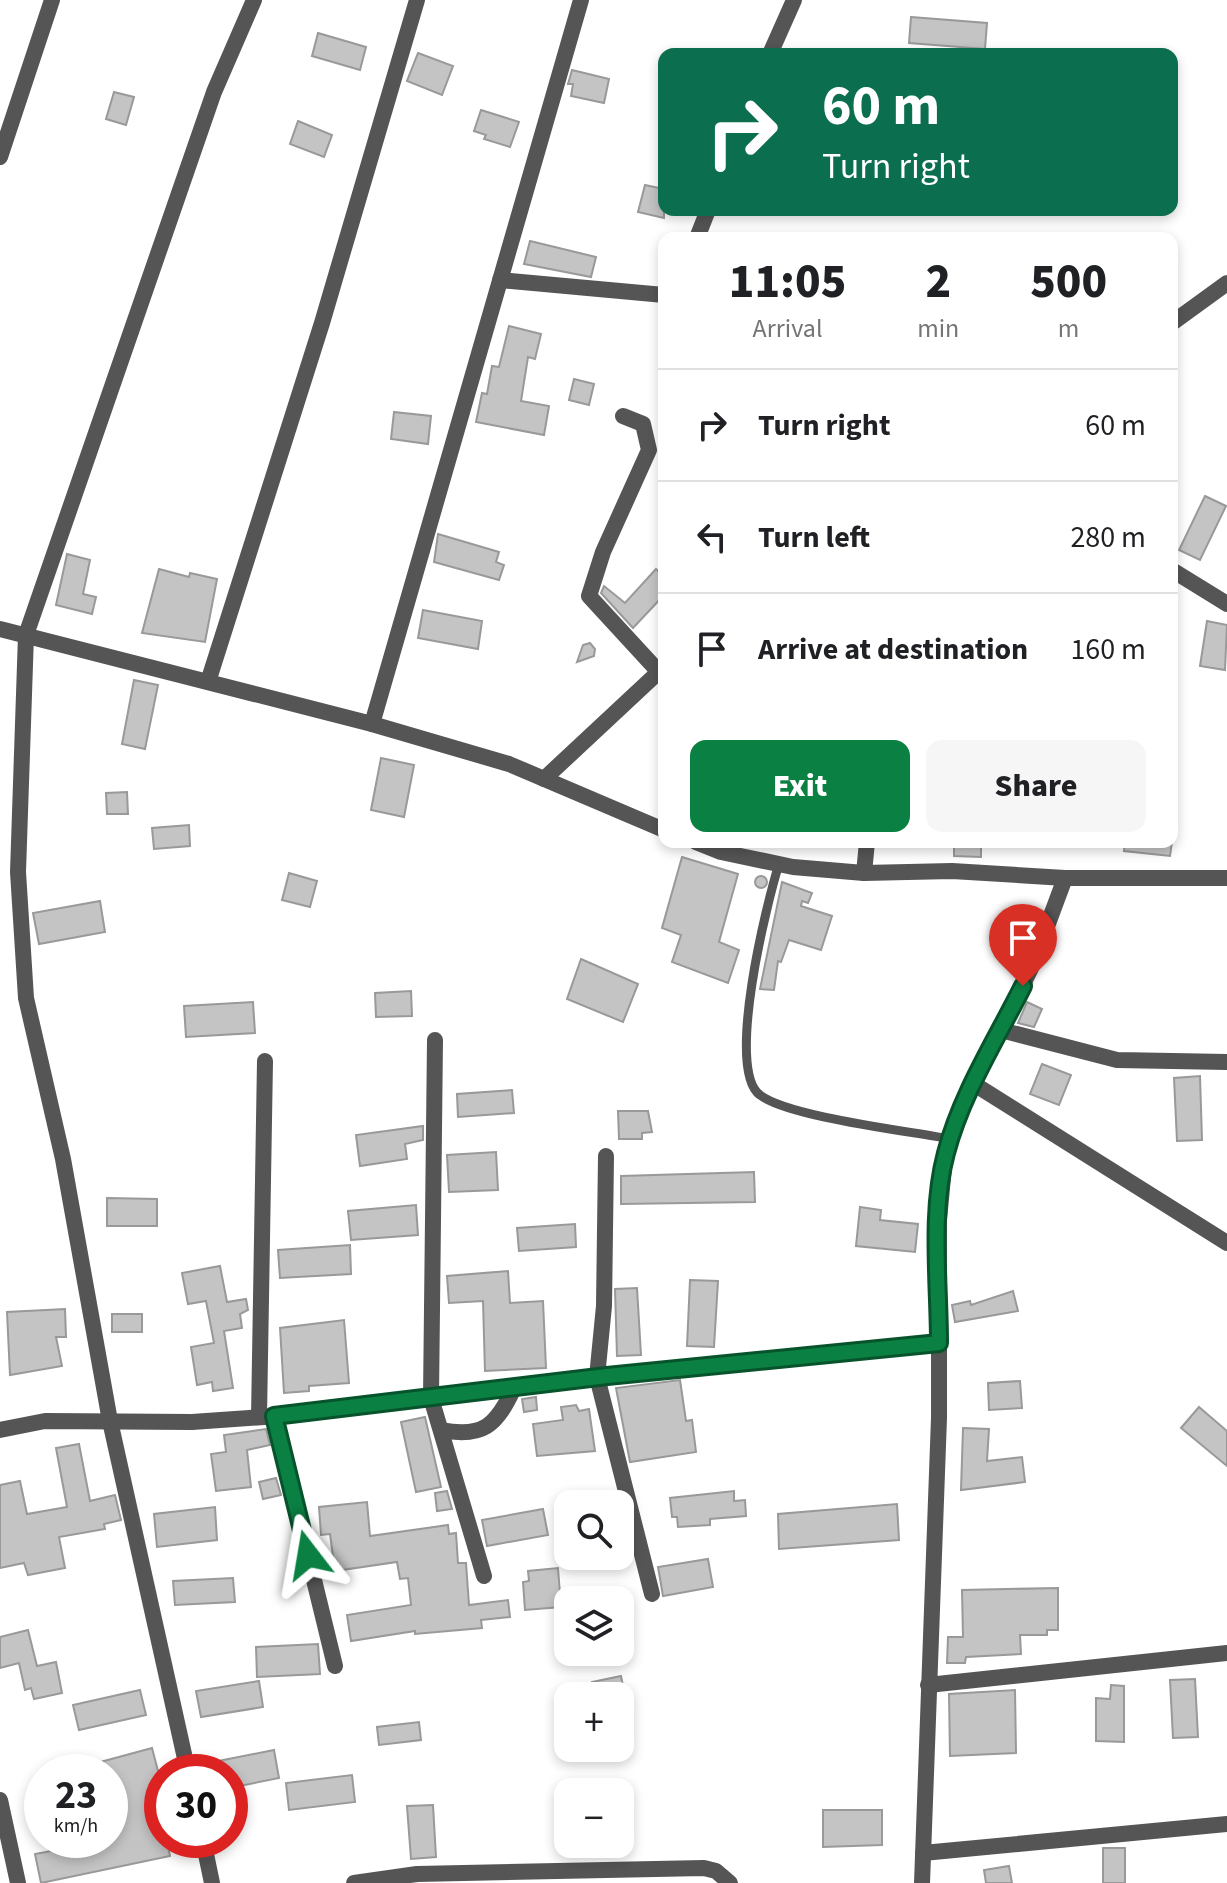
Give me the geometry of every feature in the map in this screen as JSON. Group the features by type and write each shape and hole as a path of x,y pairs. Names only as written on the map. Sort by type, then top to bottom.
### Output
{"street":[{"path":"0,157 52,0"},
{"path":"184,1754 110,1421 63,1159 26,998 18,872 26,635 214,92 254,0"},
{"path":"208,682 322,323 417,0"},
{"path":"372,724 581,0"},
{"path":"773,48 794,0"},
{"path":"500,280 658,294"},
{"path":"1178,319 1227,283"},
{"path":"623,416 643,424 649,450 603,552 589,596 658,666"},
{"path":"1178,574 1227,604"},
{"path":"0,629 372,724 509,764 658,827"},
{"path":"544,779 658,672"},
{"path":"711,848 779,864 864,873 952,871 1065,878 1227,878"},
{"path":"864,873 866,848"},
{"path":"922,1883 939,1343 939,1220 945,1156 974,1084 1033,964 1065,878"},
{"path":"1001,1030 1117,1060 1227,1062"},
{"path":"435,1040 431,1398 484,1576"},
{"path":"265,1061 267,1416 335,1666"},
{"path":"974,1084 1227,1243"},
{"path":"606,1156 604,1306 597,1377 652,1594"},
{"path":"0,1430 45,1421 192,1422 267,1416 597,1377 939,1343"},
{"path":"441,1430 466,1435 481,1430 496,1418 514,1388"},
{"path":"928,1685 1227,1653"},
{"path":"0,1800 18,1883"},
{"path":"923,1853 1227,1824"},
{"path":"207,1858 212,1883"},
{"path":"354,1883 417,1874 704,1868 716,1871 730,1883"}],"lane":[{"path":"779,864 755,949 746,1068 752,1089 773,1103 816,1114 950,1139"}],"building":[{"path":"911,17 987,23 985,48 909,43"},
{"path":"318,33 366,47 360,70 312,56"},
{"path":"418,53 453,66 442,95 407,81"},
{"path":"572,70 609,79 604,103 571,96 573,84 568,84"},
{"path":"114,92 134,97 126,125 106,119"},
{"path":"481,110 519,122 510,147 484,139 486,135 474,131"},
{"path":"298,121 332,135 324,157 290,144"},
{"path":"645,185 658,188 658,216 664,218 638,212"},
{"path":"530,241 596,257 591,277 524,264"},
{"path":"509,326 541,334 535,359 528,357 521,401 549,406 544,435 476,422 482,393 487,394 492,366 499,367"},
{"path":"574,379 594,384 589,405 569,400"},
{"path":"394,412 431,416 428,444 391,439"},
{"path":"1205,496 1226,506 1200,560 1179,550"},
{"path":"438,534 499,552 496,562 504,565 499,580 434,562"},
{"path":"67,554 90,560 83,594 96,597 92,614 56,605"},
{"path":"159,569 189,577 190,573 217,579 205,642 142,633"},
{"path":"656,569 658,601 633,628 601,593 604,586 625,603"},
{"path":"423,610 482,621 478,649 418,638"},
{"path":"1207,621 1227,625 1225,670 1200,666"},
{"path":"590,643 595,649 594,656 577,662 583,645"},
{"path":"134,680 158,685 145,749 122,744"},
{"path":"381,758 414,765 404,817 371,810"},
{"path":"127,792 128,814 107,814 106,793"},
{"path":"189,825 190,846 154,849 152,828"},
{"path":"954,848 981,848 981,857 954,856"},
{"path":"1124,848 1171,848 1170,856 1124,851"},
{"path":"682,857 738,874 719,942 739,950 728,983 672,962 681,935 662,928"},
{"path":"289,873 317,881 310,907 282,900"},
{"path":"756,877 766,877 766,887 756,887"},
{"path":"782,882 812,893 808,903 802,901 801,906 832,916 821,950 789,940 781,962 778,961 774,990 760,989"},
{"path":"100,901 105,932 39,944 33,913"},
{"path":"581,959 638,984 623,1022 567,999"},
{"path":"411,991 412,1016 376,1017 375,993"},
{"path":"253,1002 255,1033 186,1037 184,1006"},
{"path":"1027,1002 1042,1009 1034,1027 1018,1023"},
{"path":"1042,1064 1071,1075 1059,1105 1030,1094"},
{"path":"1200,1076 1202,1140 1177,1141 1174,1078"},
{"path":"512,1090 514,1113 458,1117 457,1094"},
{"path":"618,1111 648,1111 652,1132 642,1133 642,1139 619,1139"},
{"path":"423,1126 423,1140 405,1144 407,1159 360,1166 356,1135"},
{"path":"496,1152 498,1190 449,1192 447,1155"},
{"path":"754,1172 755,1202 621,1204 621,1176"},
{"path":"107,1198 157,1199 157,1226 107,1226"},
{"path":"416,1205 418,1235 351,1240 348,1211"},
{"path":"860,1207 881,1210 880,1220 918,1224 915,1252 856,1246"},
{"path":"575,1224 576,1247 519,1251 517,1228"},
{"path":"350,1245 351,1274 280,1278 278,1250"},
{"path":"220,1266 227,1302 246,1299 248,1310 240,1314 242,1328 224,1331 233,1388 213,1391 212,1382 197,1385 191,1347 214,1343 206,1301 188,1304 182,1273"},
{"path":"508,1271 510,1303 543,1301 546,1368 485,1371 483,1301 449,1303 447,1276"},
{"path":"690,1280 718,1281 714,1347 687,1346"},
{"path":"637,1288 641,1355 617,1356 615,1289"},
{"path":"1013,1291 1018,1311 955,1322 952,1305 970,1301 971,1305"},
{"path":"65,1309 66,1337 56,1337 62,1366 10,1375 7,1312"},
{"path":"112,1314 142,1314 142,1332 112,1332"},
{"path":"344,1320 349,1383 309,1386 309,1391 284,1393 280,1328"},
{"path":"680,1380 686,1421 692,1420 696,1452 630,1462 616,1388"},
{"path":"1020,1381 1022,1408 989,1410 988,1383"},
{"path":"536,1397 537,1410 524,1412 522,1399"},
{"path":"576,1405 579,1411 589,1409 595,1451 537,1456 533,1424 563,1420 561,1407"},
{"path":"1199,1407 1227,1431 1227,1466 1181,1428"},
{"path":"425,1417 441,1487 416,1492 401,1422"},
{"path":"963,1428 989,1429 987,1461 1022,1457 1025,1482 961,1490"},
{"path":"266,1429 270,1445 247,1450 251,1487 216,1491 211,1454 226,1452 224,1435"},
{"path":"79,1444 90,1501 115,1495 121,1520 104,1524 105,1529 59,1537 65,1568 28,1575 24,1563 0,1568 0,1485 20,1481 27,1514 67,1507 56,1448"},
{"path":"276,1478 281,1495 263,1499 259,1482"},
{"path":"447,1491 452,1509 437,1511 435,1493"},
{"path":"734,1491 734,1501 745,1500 746,1516 710,1519 710,1525 678,1527 677,1517 672,1517 670,1498"},
{"path":"367,1502 370,1536 448,1525 449,1534 456,1533 458,1563 466,1563 469,1605 508,1600 510,1617 481,1620 482,1628 415,1634 415,1631 351,1641 347,1615 411,1605 408,1578 400,1579 397,1562 335,1571 330,1534 321,1535 319,1507"},
{"path":"897,1504 899,1540 779,1549 778,1514"},
{"path":"215,1507 217,1540 157,1547 154,1514"},
{"path":"543,1509 548,1535 487,1546 482,1520"},
{"path":"708,1559 713,1587 663,1596 658,1567"},
{"path":"558,1570 559,1586 554,1586 554,1608 525,1610 523,1582 529,1581 528,1571"},
{"path":"233,1578 235,1602 175,1605 173,1581"},
{"path":"1058,1588 1058,1630 1047,1630 1047,1635 1020,1635 1021,1654 966,1657 965,1663 947,1663 948,1637 963,1637 962,1590"},
{"path":"28,1630 37,1666 56,1662 62,1693 34,1699 31,1688 25,1690 19,1663 0,1668 0,1637"},
{"path":"318,1644 320,1674 257,1677 256,1647"},
{"path":"621,1676 622,1682 592,1682"},
{"path":"1195,1679 1198,1737 1173,1738 1170,1680"},
{"path":"259,1681 263,1707 201,1717 196,1691"},
{"path":"1111,1685 1124,1686 1124,1742 1096,1741 1096,1698 1110,1699"},
{"path":"140,1690 146,1715 79,1730 73,1705"},
{"path":"1015,1690 1016,1753 950,1756 949,1694"},
{"path":"419,1722 421,1740 379,1745 377,1727"},
{"path":"152,1748 154,1754 144,1754 144,1858 160,1858 41,1883 36,1858 128,1858 128,1754"},
{"path":"274,1750 279,1778 248,1784 248,1755"},
{"path":"352,1775 355,1802 289,1810 286,1783"},
{"path":"433,1805 436,1857 411,1859 407,1806"},
{"path":"823,1810 882,1810 882,1845 823,1847"},
{"path":"1103,1848 1125,1848 1125,1883 1103,1883"},
{"path":"1009,1866 1012,1883 986,1883 984,1870"}],"route":[{"path":"308,1555 274,1416 607,1376 939,1343 939,1220 945,1156 959,1114 1023,986"}]}
